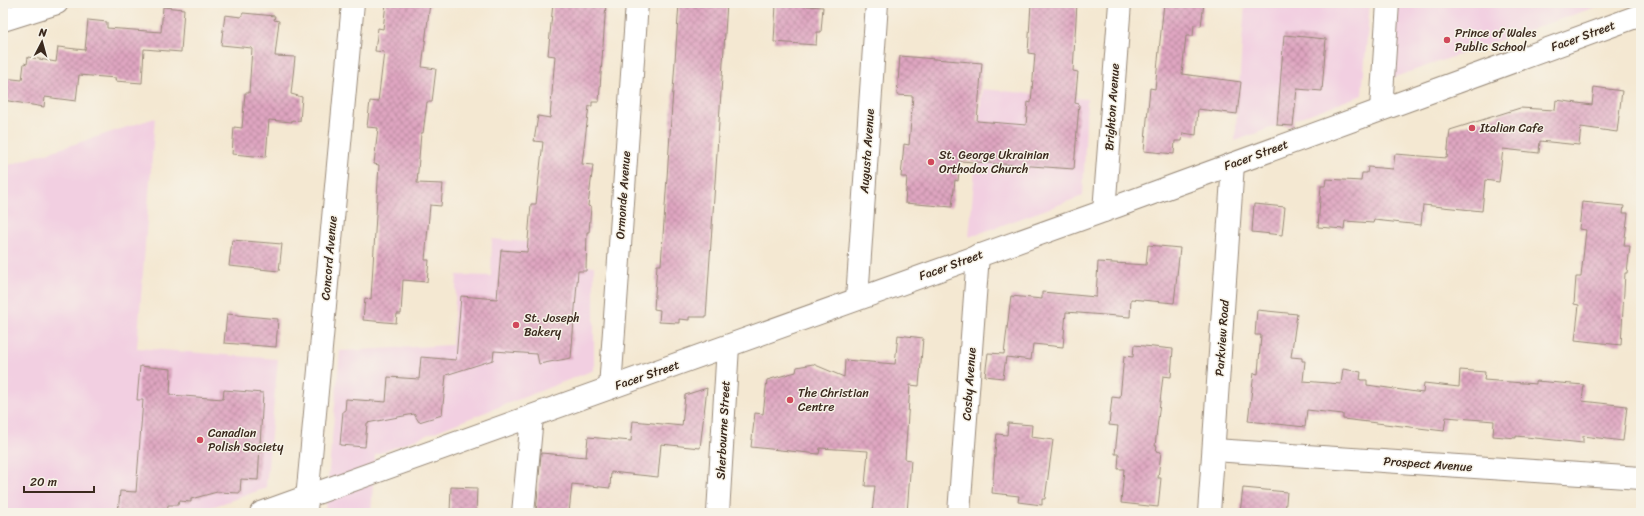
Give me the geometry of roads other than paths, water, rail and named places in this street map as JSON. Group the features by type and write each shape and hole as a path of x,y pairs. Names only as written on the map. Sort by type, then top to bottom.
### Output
{"street":[{"path":"3,20 57,3"},
{"name":"Concord Avenue","path":"307,505 353,3"},
{"name":"Ormonde Avenue","path":"610,388 637,3"},
{"name":"Augusta Avenue","path":"857,299 877,3"},
{"name":"Brighton Avenue","path":"1104,211 1120,3"},
{"path":"1381,109 1388,3"},
{"name":"Facer Street","path":"261,513 307,505 610,388 1104,211 1641,15"},
{"name":"Parkview Road","path":"1209,513 1233,164"},
{"name":"Cosby Avenue","path":"959,513 978,255"},
{"name":"Sherbourne Street","path":"718,513 728,346"},
{"path":"523,513 532,417"},
{"name":"Prospect Avenue","path":"1214,450 1641,478"}],"place":[{"name":"Prince of Wales Public School","path":"1447,40"},
{"name":"Italian Cafe","path":"1472,128"},
{"name":"St. George Ukrainian Orthodox Church","path":"931,162"},
{"name":"St. Joseph Bakery","path":"516,325"},
{"name":"The Christian Centre","path":"790,400"},
{"name":"Canadian Polish Society","path":"200,440"}]}
